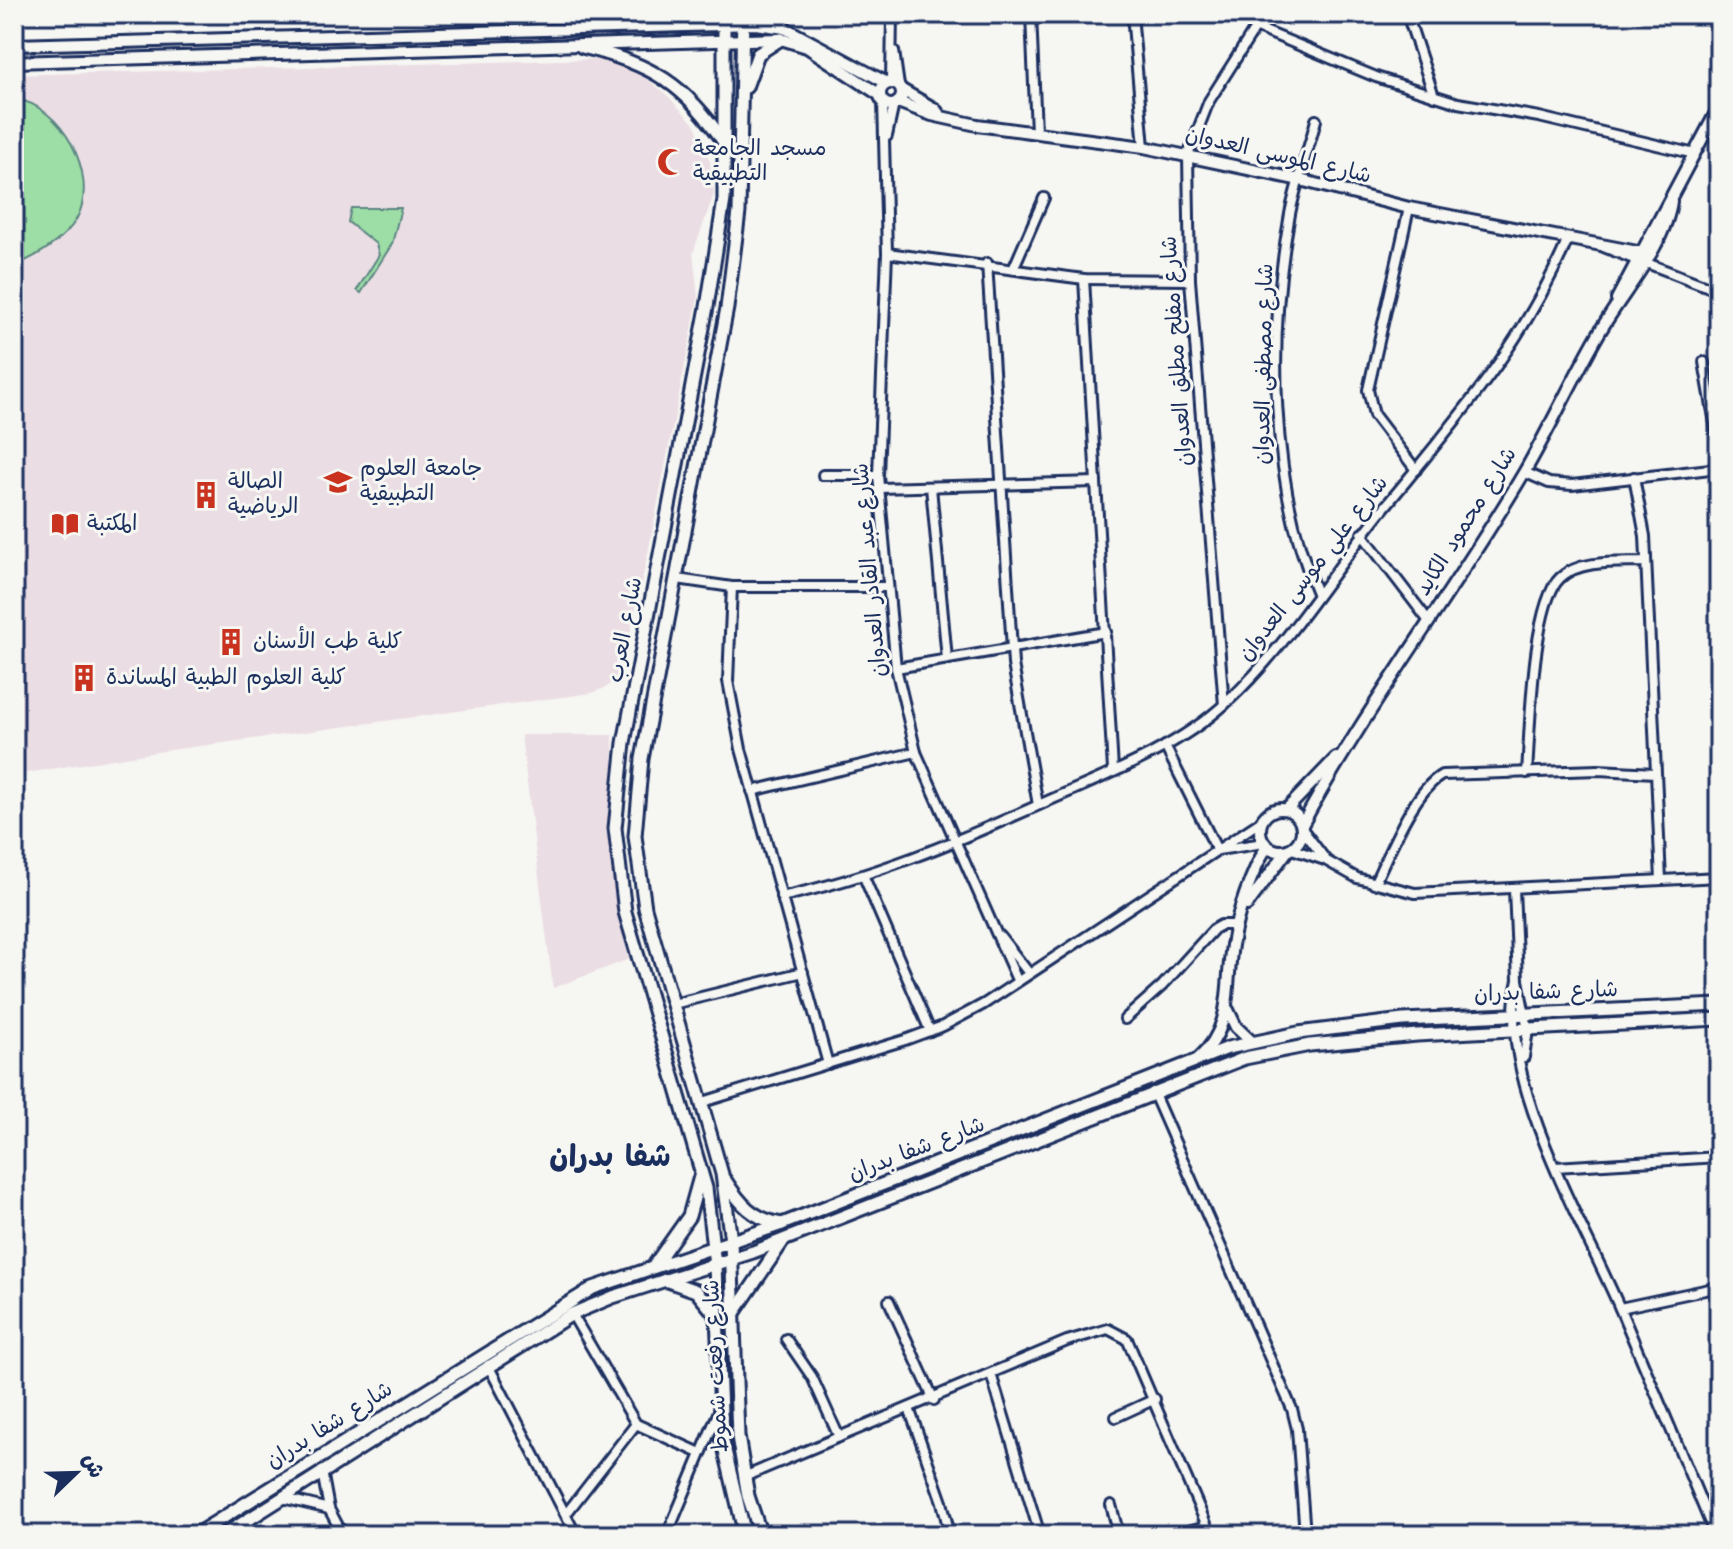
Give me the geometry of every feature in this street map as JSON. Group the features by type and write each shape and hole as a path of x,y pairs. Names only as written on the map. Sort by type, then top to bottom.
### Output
{"main road":[{"path":"578,28 617,14"},
{"path":"743,99 757,56 783,33 772,14"},
{"name":"شارع العرب","path":"714,1246 702,1169 625,912 615,828 624,743 724,200 724,19"},
{"name":"شارع العرب","path":"731,1241 722,1174 645,908 635,836 642,759 727,308 739,212 743,19"},
{"path":"582,47 627,58 683,91 699,106 725,144"},
{"name":"شارع شفا بدران","path":"195,1535 575,1298 655,1265 782,1224 1198,1059 1253,1043 1380,1022 1719,1005"},
{"name":"شارع شفا بدران","path":"224,1535 572,1314 784,1240 1232,1062 1310,1045 1417,1035 1719,1019"},
{"path":"655,1265 689,1216 702,1169"},
{"path":"722,1174 746,1209 767,1221 782,1224"},
{"path":"732,1317 784,1240"},
{"name":"شارع رفعت شموط","path":"731,1241 735,1403 744,1477 761,1535"},
{"name":"شارع رفعت شموط","path":"714,1246 719,1410 730,1481 745,1535"},
{"path":"664,1280 696,1291 716,1316"}],"street":[{"path":"889,101 895,85 892,14"},
{"path":"1031,14 1036,132"},
{"path":"1132,14 1144,147"},
{"name":"شارع مفلح مطلق العدوان","path":"1224,705 1190,280 1188,155 1209,101 1264,14"},
{"path":"1407,14 1434,96"},
{"name":"شارع الموسى العدوان","path":"14,45 578,28 743,19 783,33 895,85 935,109 940,116"},
{"path":"1255,27 1376,77 1434,96 1695,154"},
{"name":"شارع الموسى العدوان","path":"14,62 724,42 783,33 889,101 940,116 1188,155 1409,208 1604,246 1614,245 1642,256"},
{"path":"889,101 895,85"},
{"name":"شارع عبد القادر العدوان","path":"889,101 885,140 887,253 878,475 896,668 916,752 954,844 1017,980"},
{"name":"شارع محمود الكايد","path":"1302,828 1341,754 1524,472 1669,212 1671,201 1719,107"},
{"name":"شارع مصطفى العدوان","path":"1316,120 1290,215 1281,287 1280,455 1292,524 1317,593"},
{"path":"1014,267 1044,198"},
{"path":"1409,208 1368,390 1374,415 1416,470"},
{"name":"شارع علي موسى العدوان","path":"781,897 864,877 954,844 1165,746 1224,705 1277,651 1362,534 1494,375 1536,308 1568,239"},
{"path":"887,253 987,263 1084,279 1190,280"},
{"path":"1642,256 1719,291"},
{"path":"987,263 1017,689 1038,805"},
{"path":"1084,279 1113,770"},
{"path":"1704,362 1719,446"},
{"path":"1524,472 1560,485 1719,468"},
{"path":"823,475 878,475"},
{"path":"1634,477 1641,508 1645,562 1661,880"},
{"path":"879,488 1096,482"},
{"path":"931,487 947,659"},
{"path":"1362,534 1428,620"},
{"path":"1527,773 1537,640 1559,578 1578,568 1645,562"},
{"path":"677,579 732,587 887,587"},
{"path":"732,587 728,681 752,791 828,1064"},
{"path":"896,668 1106,632"},
{"path":"1165,746 1217,850"},
{"path":"752,791 916,752"},
{"name":"شارع محمود الكايد","path":"1287,809 1341,754"},
{"path":"1374,884 1412,810 1436,779 1454,773 1598,770 1655,773"},
{"path":"703,1102 930,1031 984,1004 1028,972 1260,822 1266,813 1287,809 1296,814 1325,860"},
{"path":"1198,1059 1218,1035 1227,1005 1236,925 1265,844 1260,822"},
{"path":"1241,913 1290,849 1302,828"},
{"path":"1217,850 1265,844 1277,851 1290,849 1325,860 1374,884 1415,893 1719,877"},
{"path":"864,877 930,1031"},
{"path":"1514,889 1522,1066 1528,1099 1715,1535"},
{"path":"1125,1019 1162,986 1214,929 1221,925 1236,925"},
{"name":"شارع عبد القادر العدوان","path":"994,929 1028,972"},
{"path":"673,1004 803,972"},
{"path":"1227,1005 1236,1027 1253,1043"},
{"path":"1153,1092 1292,1409 1297,1429 1305,1535"},
{"path":"1555,1167 1719,1157"},
{"path":"1620,1308 1719,1287"},
{"path":"889,1301 934,1400"},
{"path":"572,1314 636,1424 698,1452"},
{"path":"744,1477 1093,1331 1108,1329 1127,1339 1209,1531 1172,1535"},
{"path":"786,1339 812,1377 839,1437"},
{"path":"488,1365 576,1535"},
{"path":"991,1374 1040,1535"},
{"path":"1116,1417 1155,1399"},
{"path":"909,1408 942,1502 950,1535"},
{"path":"667,1535 698,1452 719,1410"},
{"path":"566,1514 636,1424"},
{"path":"322,1471 329,1509 343,1535"},
{"path":"282,1497 329,1509"},
{"path":"1111,1505 1119,1535"}],"shaded area":[{"name":"جامعة العلوم التطبيقية","path":"599,59 633,69 664,92 695,125 710,162 714,194 693,253 698,298 648,553 623,665 616,677 607,687 592,693 163,751 14,775 14,75"},
{"path":"521,735 613,735 616,885 632,958 553,988"}],"green space":[{"path":"14,99 31,104 47,114 72,144 80,163 83,201 77,218 65,234 49,247 14,266"},
{"path":"351,208 401,208 392,244 361,293 357,290 379,255 376,244 348,222"}],"place":[{"name":"مسجد الجامعة التطبيقية","path":"671,162"},
{"name":"جامعة العلوم التطبيقية","path":"338,482"},
{"name":"الصالة الرياضية","path":"206,495"},
{"name":"المكتبة","path":"65,524"},
{"name":"كلية طب الأسنان","path":"231,642"},
{"name":"كلية العلوم الطبية المساندة","path":"84,678"}],"district":[{"name":"شفا بدران","path":"610,1158"}]}
